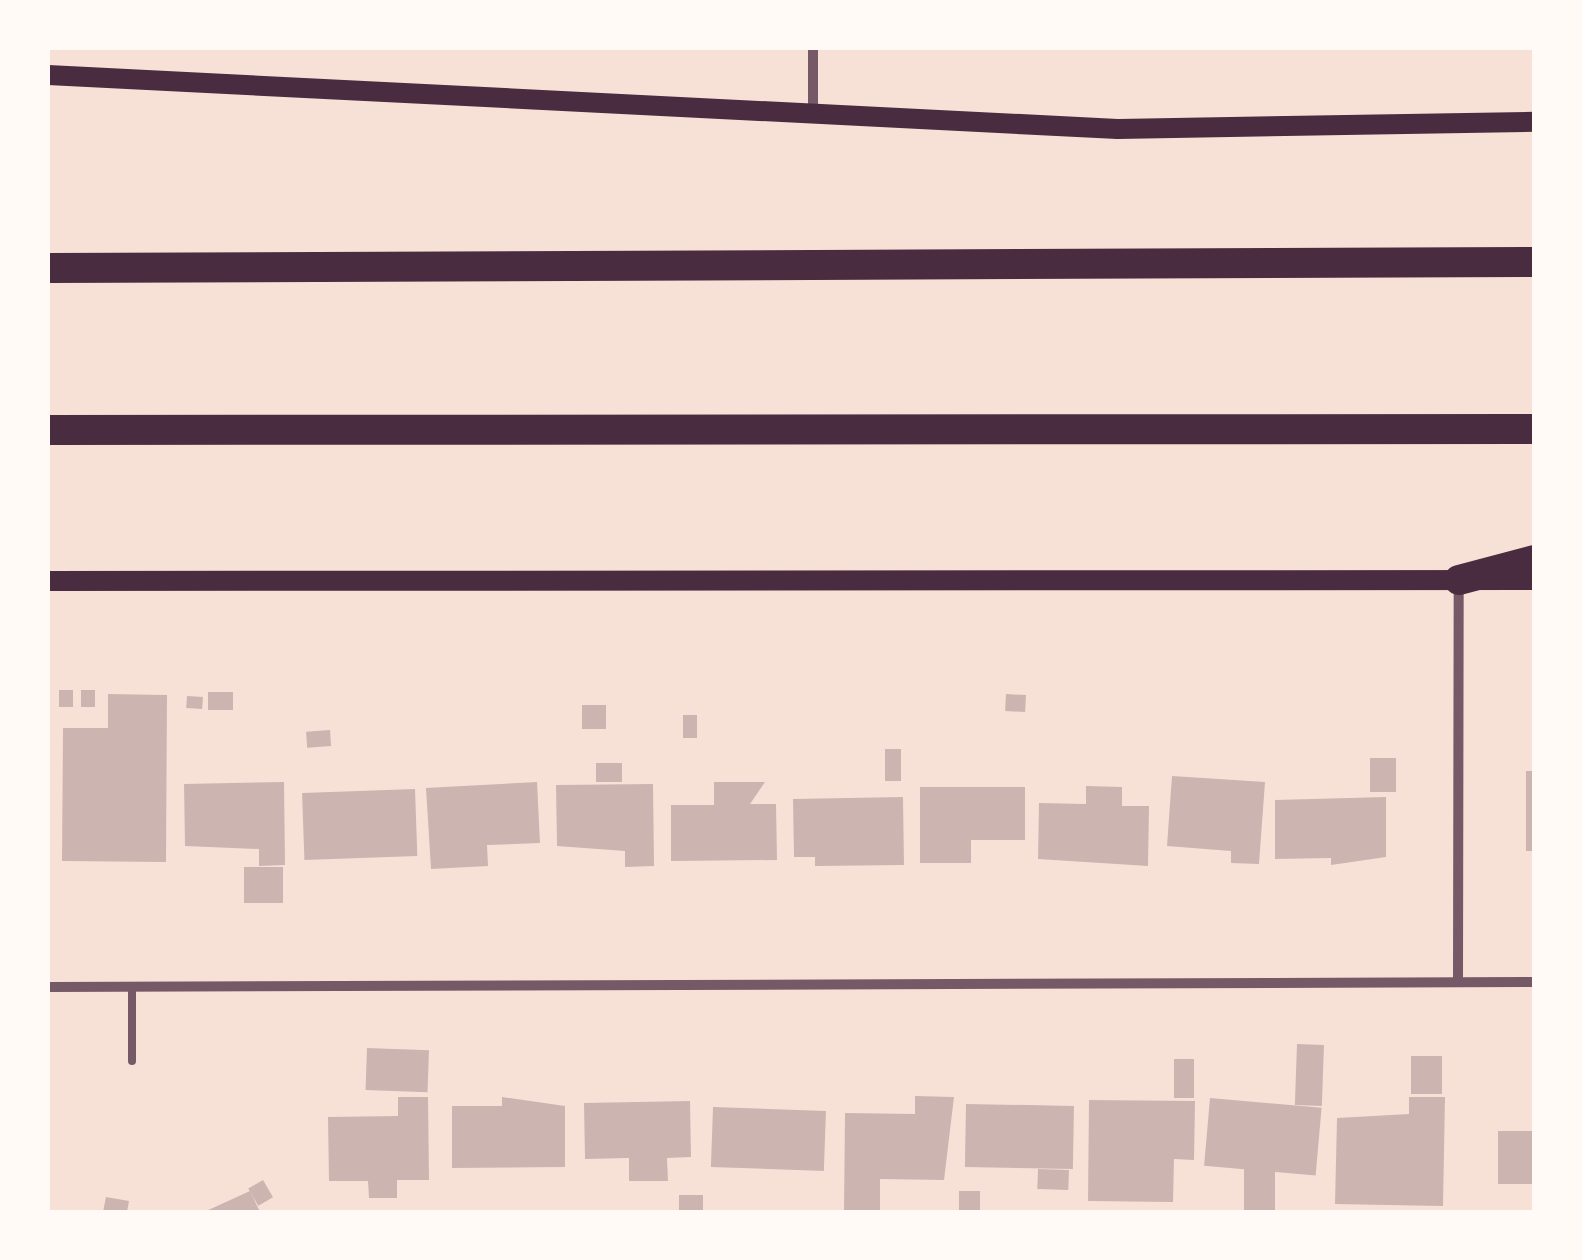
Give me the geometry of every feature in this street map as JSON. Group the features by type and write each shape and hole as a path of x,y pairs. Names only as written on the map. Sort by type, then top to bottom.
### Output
{"highway":[{"path":"48,268 1534,262"},
{"path":"48,430 1534,429"},
{"path":"1459,580 1534,560"}],"main road":[{"path":"48,75 1118,129 1534,122"},
{"path":"48,581 1534,580"}],"street":[{"path":"813,48 813,116"},
{"path":"1458,982 1459,580"},
{"path":"48,987 1534,982"}],"lane":[{"path":"132,986 132,1061"}],"building":[{"path":"59,690 73,690 73,707 59,707"},
{"path":"81,690 95,690 95,707 81,707"},
{"path":"208,692 233,692 233,710 208,710"},
{"path":"108,694 167,695 166,862 62,861 63,728 108,728"},
{"path":"1006,694 1026,695 1025,712 1005,711"},
{"path":"187,696 203,697 202,709 186,708"},
{"path":"582,705 606,705 606,729 582,729"},
{"path":"683,715 697,715 697,738 683,738"},
{"path":"330,730 331,746 307,748 306,732"},
{"path":"885,749 901,749 901,781 885,781"},
{"path":"1370,758 1396,758 1396,792 1370,792"},
{"path":"596,763 622,763 622,782 596,782"},
{"path":"1526,771 1534,771 1534,851 1526,851"},
{"path":"1172,776 1265,782 1259,864 1231,863 1231,851 1167,846"},
{"path":"284,782 285,865 259,866 259,849 185,846 184,784"},
{"path":"537,782 540,843 487,845 488,866 431,869 426,788"},
{"path":"714,782 765,782 750,804 776,804 777,860 671,861 671,805 714,805"},
{"path":"653,784 654,866 625,867 625,851 557,846 556,785"},
{"path":"1086,786 1122,787 1122,806 1149,806 1148,866 1038,859 1039,803 1086,804"},
{"path":"920,787 1025,787 1025,840 971,840 971,863 920,863"},
{"path":"415,789 417,856 304,860 302,793"},
{"path":"903,797 904,865 815,866 815,857 794,857 793,799"},
{"path":"1386,797 1386,857 1331,865 1331,858 1275,859 1275,800"},
{"path":"244,867 283,867 283,903 244,903"},
{"path":"1297,1044 1324,1045 1322,1106 1295,1105"},
{"path":"367,1048 429,1050 427,1092 366,1090"},
{"path":"1411,1056 1442,1056 1442,1094 1411,1094"},
{"path":"1174,1059 1194,1059 1194,1098 1174,1098"},
{"path":"915,1096 954,1097 944,1180 880,1179 880,1212 844,1211 845,1113 915,1114"},
{"path":"398,1097 428,1097 429,1180 397,1180 397,1198 369,1198 368,1181 329,1181 328,1117 398,1116"},
{"path":"502,1097 565,1106 565,1167 452,1168 452,1106 502,1106"},
{"path":"1409,1097 1445,1097 1443,1206 1335,1204 1337,1118 1409,1114"},
{"path":"1210,1098 1322,1108 1316,1176 1204,1166"},
{"path":"1089,1100 1195,1101 1194,1160 1174,1159 1173,1202 1088,1201"},
{"path":"690,1101 691,1157 667,1158 668,1181 629,1181 629,1158 585,1159 584,1103"},
{"path":"966,1104 1074,1106 1073,1169 965,1167"},
{"path":"713,1107 826,1111 824,1171 711,1167"},
{"path":"1498,1131 1534,1131 1534,1184 1498,1184"},
{"path":"1244,1168 1275,1168 1275,1212 1244,1212"},
{"path":"1038,1169 1069,1170 1068,1190 1037,1189"},
{"path":"263,1180 273,1197 258,1206 248,1188"},
{"path":"250,1191 260,1212 204,1212"},
{"path":"959,1191 980,1191 980,1212 959,1212"},
{"path":"679,1195 703,1195 703,1212 679,1212"},
{"path":"106,1197 129,1201 127,1212 103,1212"}]}
